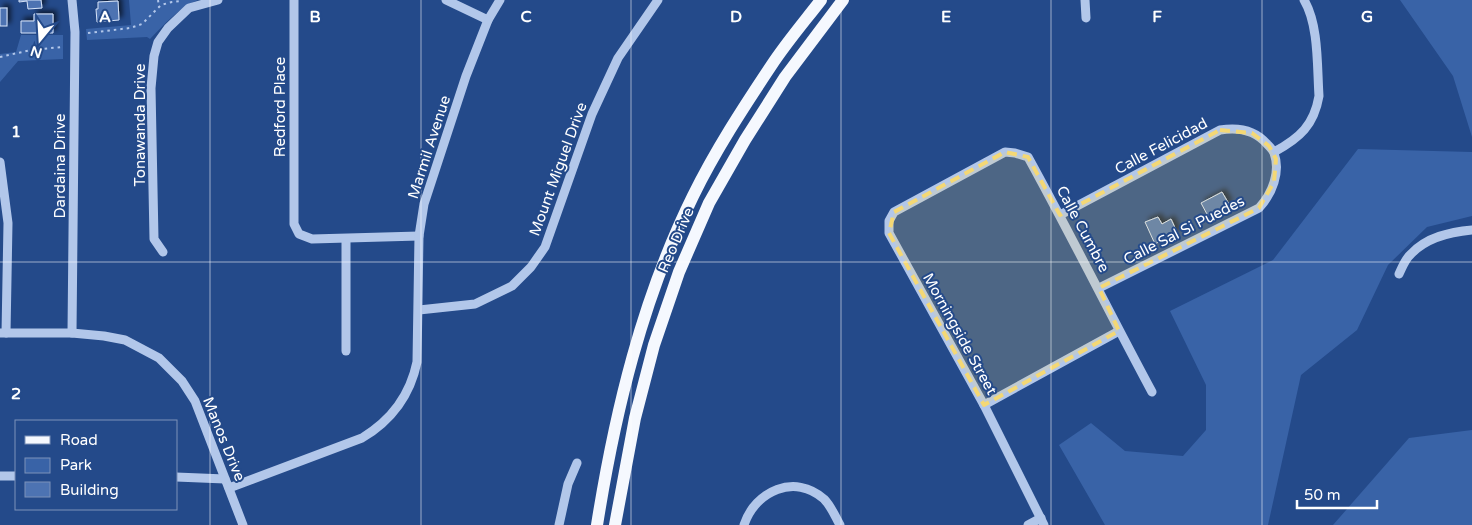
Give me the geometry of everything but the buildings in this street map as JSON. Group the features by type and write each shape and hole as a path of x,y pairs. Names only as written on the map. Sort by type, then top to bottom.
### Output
{"main road":[{"name":"Reo Drive","path":"597,525 617,416 637,340 663,266 693,196 727,135 771,65 821,0"},
{"name":"Reo Drive","path":"615,525 635,418 654,344 679,272 709,202 785,77 843,0"}],"street":[{"name":"Dardaina Drive","path":"72,0 75,32 72,333"},
{"name":"Tonawanda Drive","path":"163,252 154,239 151,88 154,56 158,42 168,28 189,8 218,0"},
{"name":"Redford Place","path":"294,0 294,224 299,234 312,239 346,239"},
{"path":"446,0 488,20"},
{"name":"Marmil Avenue","path":"229,488 362,438 382,425 398,408 405,397 418,362 419,236 427,197 462,89 488,20 500,0"},
{"name":"Mount Miguel Drive","path":"419,310 475,304 512,286 531,267 544,247 592,114 618,58 658,0"},
{"path":"1085,0 1086,18"},
{"path":"1274,152 1298,137 1310,122 1319,96 1314,26 1312,15 1304,0"},
{"name":"Calle Felicidad","path":"1060,215 1220,130 1236,129 1252,133 1264,140 1274,152"},
{"name":"Calle Cumbre","path":"950,182 1005,152 1028,157 1099,288 1152,392"},
{"name":"Calle Sal Si Puedes","path":"1099,288 1259,208 1268,197 1274,182 1276,166 1274,152"},
{"path":"0,162 8,223 3,333"},
{"name":"Morningside Street","path":"950,182 898,209 889,221 890,233 984,405 1042,522"},
{"path":"1399,274 1410,254 1426,241 1449,232 1472,230"},
{"path":"346,351 346,239 419,236"},
{"path":"984,405 1120,331"},
{"name":"Manos Drive","path":"3,333 72,333 104,336 125,340 159,358 182,381 196,401 243,525"},
{"path":"559,525 568,484 577,463"},
{"path":"0,476 15,476"},
{"path":"178,476 225,478"},
{"path":"744,525 750,511 761,499 774,490 788,487 802,488 817,494 829,505 840,525"},
{"path":"1028,525 1042,522"}],"path":[{"path":"158,0 159,7"},
{"path":"88,33 130,28 142,24 159,7 172,2 183,1"},
{"path":"0,57 31,50 62,47"}],"highlighted area":[{"path":"1220,130 1252,133 1269,146 1276,159 1274,182 1259,208 1099,288 1119,331 984,405 889,233 894,212 1005,152 1028,157 1060,215"}],"green space":[{"path":"129,0 198,0 178,12 150,39 147,37 87,40 86,29 131,25"},
{"path":"1400,0 1472,0 1472,137 1453,76"},
{"path":"21,35 63,35 63,59 18,61 0,82 0,54 16,52"},
{"path":"1358,149 1472,152 1472,216 1427,227 1388,265 1357,330 1301,375 1268,525 1105,525 1059,445 1091,423 1125,451 1183,456 1206,430 1206,385 1170,311 1273,260"},
{"path":"1472,430 1472,525 1333,525 1409,438"}]}
